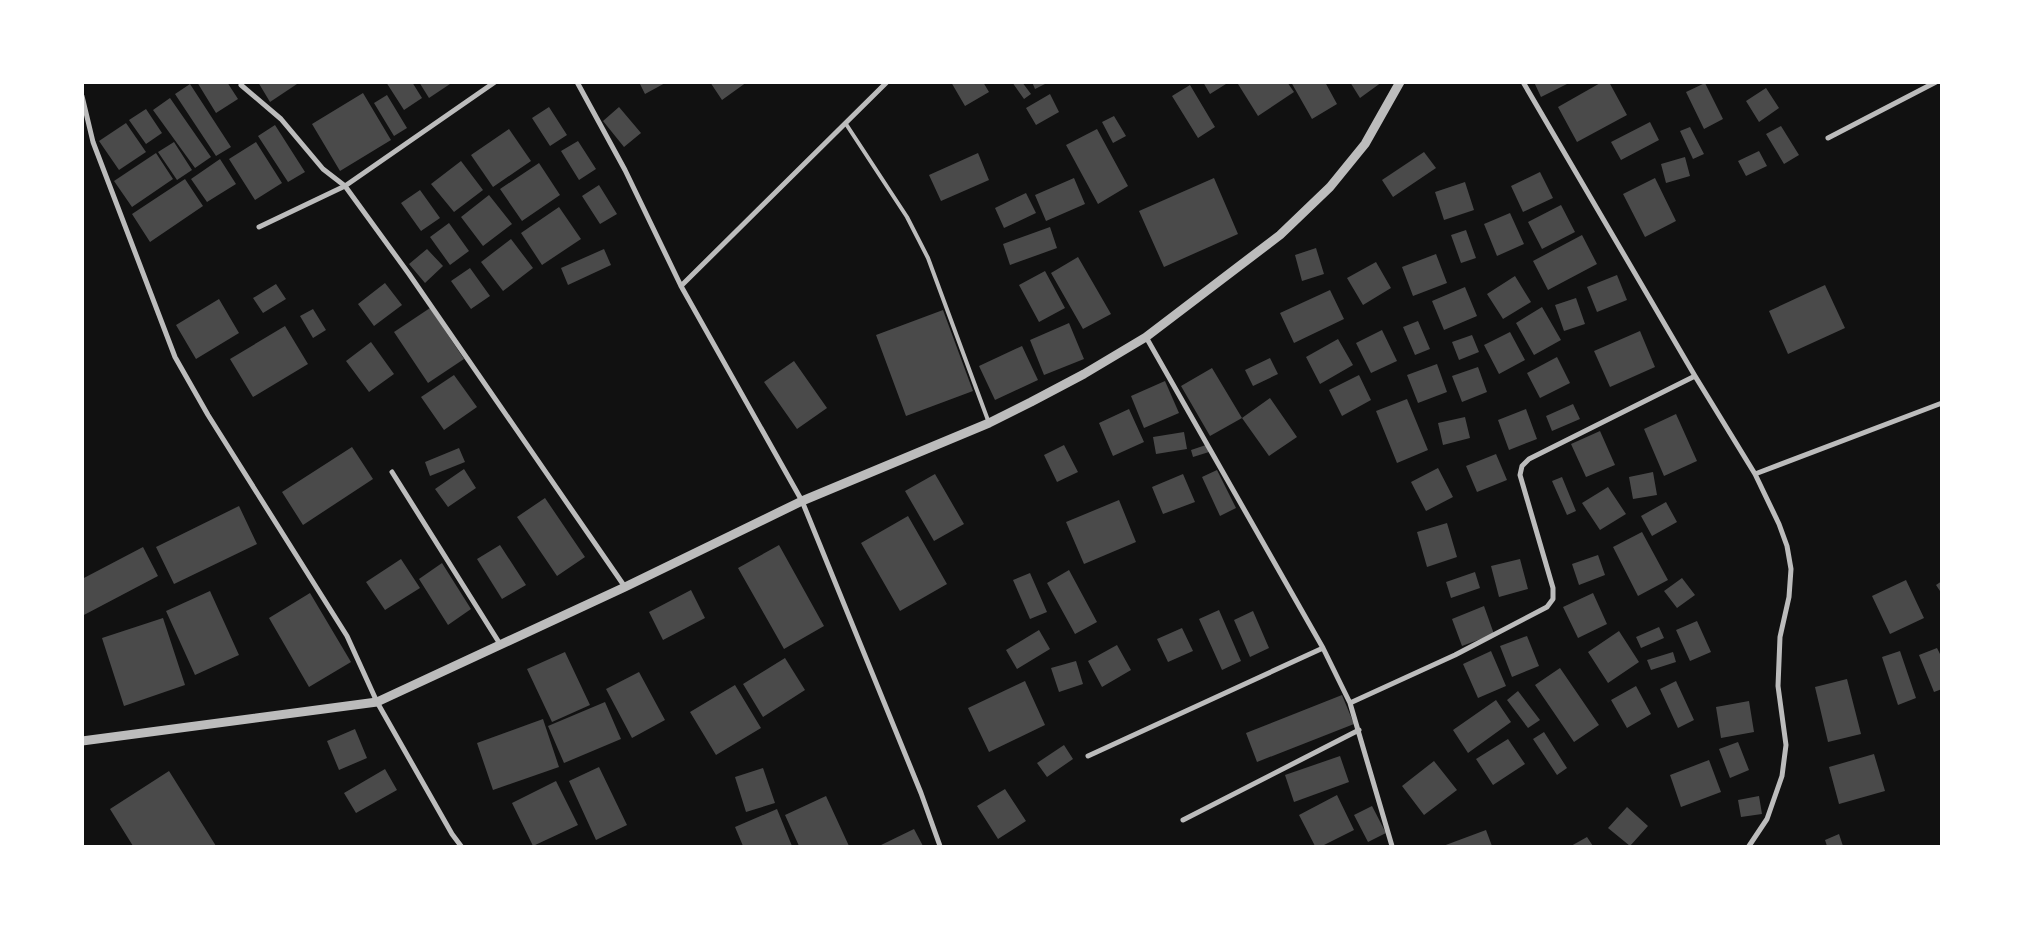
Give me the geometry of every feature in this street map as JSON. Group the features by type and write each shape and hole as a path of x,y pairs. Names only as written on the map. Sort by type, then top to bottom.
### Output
{"street":[{"path":"258,227 345,186 495,82"},
{"path":"577,82 625,170 681,286 802,501 921,793 940,846"},
{"path":"681,286 887,82"},
{"path":"82,741 378,702 802,501 989,422 1084,374 1146,337 1280,235 1330,187 1365,144 1400,82"},
{"path":"1523,82 1694,376 1755,474 1779,524 1787,546 1792,569 1789,597 1780,637 1778,686 1786,745 1782,776 1767,819 1749,846"},
{"path":"1828,138 1936,82"},
{"path":"241,85 281,119 323,169 345,186 625,586"},
{"path":"82,96 93,142 175,357 208,416 347,636 378,702 452,834 461,846"},
{"path":"1146,337 1323,648 1350,703 1392,846"},
{"path":"1350,703 1455,655 1546,607 1552,599 1553,588 1520,475 1522,466 1529,459 1694,376"},
{"path":"1755,474 1942,403"},
{"path":"392,472 500,644"},
{"path":"1088,756 1323,648"},
{"path":"1183,820 1359,730"}],"lane":[{"path":"846,124 907,217 928,258 989,422"}],"building":[{"path":"197,82 227,82 238,99 216,113"},
{"path":"258,82 300,82 270,102"},
{"path":"386,82 412,82 422,98 404,110"},
{"path":"419,82 453,82 429,98"},
{"path":"639,82 667,82 645,94"},
{"path":"710,82 747,82 722,100"},
{"path":"951,82 983,82 989,92 965,106"},
{"path":"1012,82 1022,82 1031,94 1024,99"},
{"path":"1032,82 1045,82 1045,84 1035,89"},
{"path":"1203,82 1225,82 1226,84 1210,94"},
{"path":"1240,82 1287,82 1294,92 1258,116 1238,84"},
{"path":"1291,82 1325,82 1337,104 1312,119"},
{"path":"1350,82 1382,82 1360,98"},
{"path":"1534,82 1571,82 1541,97"},
{"path":"1602,82 1609,82 1627,115 1577,142 1558,107"},
{"path":"1705,83 1723,119 1704,129 1686,92"},
{"path":"190,84 231,147 216,156 175,94"},
{"path":"1190,85 1215,127 1198,138 1172,96"},
{"path":"1766,88 1779,108 1759,122 1746,101"},
{"path":"363,93 391,140 340,171 312,124"},
{"path":"1050,94 1059,112 1036,125 1026,108"},
{"path":"387,95 407,128 394,136 374,103"},
{"path":"170,98 211,157 195,168 153,110"},
{"path":"549,107 567,135 550,146 532,118"},
{"path":"619,107 641,133 624,147 603,121"},
{"path":"146,109 162,133 146,144 129,120"},
{"path":"1114,116 1126,136 1113,143 1102,122"},
{"path":"1650,122 1659,140 1621,160 1611,142"},
{"path":"126,123 146,152 119,170 99,141"},
{"path":"275,125 305,172 288,182 258,136"},
{"path":"1781,126 1799,155 1784,164 1766,134"},
{"path":"1690,127 1704,154 1693,159 1680,131"},
{"path":"509,129 531,161 493,187 471,155"},
{"path":"1097,129 1128,186 1098,204 1066,145"},
{"path":"578,141 596,169 579,180 561,151"},
{"path":"174,142 192,170 177,180 158,152"},
{"path":"256,142 282,183 255,200 229,159"},
{"path":"1759,151 1767,166 1746,176 1738,161"},
{"path":"1424,152 1436,168 1393,197 1382,180"},
{"path":"156,153 173,179 132,207 114,181"},
{"path":"978,153 989,180 941,201 929,175"},
{"path":"1685,157 1690,176 1666,183 1661,164"},
{"path":"220,159 236,184 207,202 191,179"},
{"path":"461,161 483,190 454,212 431,184"},
{"path":"539,163 560,195 522,221 500,189"},
{"path":"1540,172 1553,198 1523,212 1511,186"},
{"path":"1074,178 1085,204 1046,221 1035,195"},
{"path":"1214,178 1238,234 1164,267 1139,211"},
{"path":"1655,178 1676,221 1645,237 1623,194"},
{"path":"185,179 203,206 150,242 132,214"},
{"path":"1465,182 1474,210 1444,220 1435,192"},
{"path":"599,185 617,214 600,224 582,196"},
{"path":"420,190 440,218 421,231 401,203"},
{"path":"1026,193 1036,213 1004,228 995,208"},
{"path":"489,195 512,224 483,246 461,217"},
{"path":"1561,205 1575,232 1542,249 1528,222"},
{"path":"559,207 581,239 542,265 521,233"},
{"path":"1510,213 1524,244 1497,256 1484,224"},
{"path":"449,223 469,251 450,265 430,237"},
{"path":"1050,227 1057,248 1010,265 1003,244"},
{"path":"1466,230 1476,258 1461,263 1451,235"},
{"path":"1582,235 1597,264 1548,290 1533,261"},
{"path":"511,239 533,268 503,291 481,262"},
{"path":"1316,248 1324,274 1302,281 1295,255"},
{"path":"427,249 443,266 425,283 409,264"},
{"path":"604,249 611,265 568,285 561,268"},
{"path":"1436,254 1447,283 1413,296 1402,267"},
{"path":"1078,257 1111,314 1083,329 1051,273"},
{"path":"1376,262 1391,288 1363,305 1347,278"},
{"path":"470,268 490,296 471,309 451,281"},
{"path":"1045,271 1065,308 1039,322 1019,285"},
{"path":"1617,275 1627,300 1597,312 1587,287"},
{"path":"1515,276 1531,302 1503,319 1487,294"},
{"path":"385,283 402,305 374,326 358,304"},
{"path":"276,284 286,299 263,313 253,298"},
{"path":"1825,285 1845,328 1788,354 1769,311"},
{"path":"1465,287 1477,316 1444,330 1432,301"},
{"path":"1330,290 1344,319 1294,343 1280,313"},
{"path":"1576,298 1585,324 1564,331 1555,305"},
{"path":"219,299 239,333 196,359 176,325"},
{"path":"1542,307 1561,340 1534,355 1516,323"},
{"path":"430,308 464,359 428,383 394,332"},
{"path":"313,309 326,330 313,338 300,316"},
{"path":"943,310 973,391 906,416 876,335"},
{"path":"1418,321 1430,349 1415,355 1403,327"},
{"path":"1069,323 1084,359 1044,375 1030,340"},
{"path":"285,326 308,364 253,397 230,359"},
{"path":"1382,330 1397,361 1371,373 1356,343"},
{"path":"1640,331 1655,367 1610,387 1594,351"},
{"path":"1510,332 1525,360 1499,374 1484,345"},
{"path":"1472,335 1479,352 1459,360 1452,342"},
{"path":"1338,339 1353,365 1320,384 1306,357"},
{"path":"371,342 394,374 369,392 346,361"},
{"path":"1022,346 1038,380 995,400 979,366"},
{"path":"1557,357 1570,383 1540,398 1527,373"},
{"path":"1270,358 1278,374 1253,386 1245,370"},
{"path":"794,361 827,408 797,429 764,382"},
{"path":"1437,364 1447,392 1418,403 1407,375"},
{"path":"1478,367 1487,392 1462,402 1452,376"},
{"path":"1212,368 1242,418 1210,436 1181,386"},
{"path":"454,375 477,407 444,430 421,397"},
{"path":"1359,375 1371,400 1342,416 1329,390"},
{"path":"1165,381 1179,413 1144,428 1131,396"},
{"path":"1270,398 1297,437 1269,456 1242,418"},
{"path":"1407,399 1428,450 1397,463 1376,411"},
{"path":"1573,404 1580,419 1552,431 1546,416"},
{"path":"1129,409 1144,442 1113,456 1099,423"},
{"path":"1526,409 1537,439 1509,450 1498,420"},
{"path":"1676,414 1697,461 1664,476 1644,429"},
{"path":"1465,417 1470,438 1443,445 1438,423"},
{"path":"1600,431 1615,465 1586,477 1571,444"},
{"path":"1184,432 1187,449 1156,454 1153,437"},
{"path":"1064,445 1078,472 1057,482 1044,455"},
{"path":"1206,445 1209,452 1193,457 1191,450"},
{"path":"352,447 373,479 303,525 282,492"},
{"path":"459,448 465,462 430,476 425,462"},
{"path":"1496,454 1507,480 1477,492 1466,466"},
{"path":"1438,468 1453,497 1426,511 1411,482"},
{"path":"464,469 476,488 448,507 435,489"},
{"path":"1217,470 1236,508 1220,516 1202,477"},
{"path":"1653,472 1657,495 1633,499 1629,477"},
{"path":"935,474 964,524 934,541 905,491"},
{"path":"1183,474 1195,502 1163,514 1152,487"},
{"path":"1562,477 1576,511 1567,515 1552,481"},
{"path":"1608,487 1626,514 1600,530 1582,503"},
{"path":"545,498 585,557 557,576 517,517"},
{"path":"1119,500 1136,542 1084,564 1066,522"},
{"path":"1666,502 1677,522 1652,536 1641,516"},
{"path":"239,506 257,544 174,584 156,547"},
{"path":"908,516 947,584 900,611 861,543"},
{"path":"1447,523 1457,557 1427,567 1417,532"},
{"path":"1642,532 1668,580 1638,596 1613,547"},
{"path":"500,545 526,585 502,599 477,559"},
{"path":"779,545 824,626 784,649 738,568"},
{"path":"143,547 158,576 82,616 82,579"},
{"path":"1598,555 1605,575 1579,585 1572,564"},
{"path":"401,559 420,588 385,610 366,582"},
{"path":"1520,559 1528,589 1499,597 1491,566"},
{"path":"442,563 471,609 448,625 419,579"},
{"path":"1069,570 1097,622 1075,634 1047,583"},
{"path":"1475,572 1480,588 1451,598 1446,582"},
{"path":"1030,573 1047,612 1030,619 1013,580"},
{"path":"1682,578 1695,595 1677,608 1664,591"},
{"path":"1906,580 1924,618 1890,634 1872,596"},
{"path":"1942,581 1942,594 1936,585"},
{"path":"691,590 705,618 663,640 649,612"},
{"path":"210,591 239,655 195,675 166,611"},
{"path":"310,593 351,662 309,687 269,618"},
{"path":"1593,593 1607,624 1578,638 1563,607"},
{"path":"1484,606 1494,634 1462,646 1452,619"},
{"path":"1219,610 1241,661 1222,670 1199,619"},
{"path":"1253,611 1269,648 1250,657 1234,620"},
{"path":"163,618 185,685 124,706 102,638"},
{"path":"1697,621 1711,652 1690,661 1676,630"},
{"path":"1659,627 1664,638 1641,648 1636,637"},
{"path":"1182,628 1193,651 1168,662 1157,639"},
{"path":"1039,630 1050,649 1017,669 1006,650"},
{"path":"1619,631 1639,662 1608,683 1588,652"},
{"path":"1527,636 1539,666 1512,677 1500,646"},
{"path":"1117,645 1131,670 1102,687 1088,661"},
{"path":"1937,648 1942,658 1942,689 1934,692 1919,655"},
{"path":"1491,651 1506,686 1478,698 1463,664"},
{"path":"1900,651 1916,698 1898,705 1882,657"},
{"path":"565,652 590,705 552,722 527,669"},
{"path":"1673,652 1676,662 1651,670 1647,660"},
{"path":"785,658 805,690 763,717 743,684"},
{"path":"1076,661 1083,684 1059,692 1051,668"},
{"path":"1560,668 1599,725 1574,742 1535,685"},
{"path":"639,672 665,720 632,738 606,689"},
{"path":"1847,679 1861,734 1828,742 1815,687"},
{"path":"1025,681 1045,725 989,752 968,708"},
{"path":"1676,681 1694,720 1678,728 1660,689"},
{"path":"735,685 761,728 716,755 690,712"},
{"path":"1636,686 1651,714 1627,728 1611,700"},
{"path":"1518,691 1540,720 1528,728 1507,700"},
{"path":"1342,695 1354,724 1257,762 1246,733"},
{"path":"1496,700 1511,722 1468,753 1453,730"},
{"path":"1749,701 1754,732 1721,738 1716,707"},
{"path":"605,702 621,739 564,763 548,726"},
{"path":"543,719 559,767 493,790 477,743"},
{"path":"355,729 367,758 339,770 327,741"},
{"path":"1544,732 1567,768 1557,775 1533,739"},
{"path":"1508,739 1525,764 1493,785 1476,759"},
{"path":"1738,742 1749,770 1730,778 1719,749"},
{"path":"1064,745 1073,759 1047,777 1037,763"},
{"path":"1874,754 1885,791 1839,804 1829,767"},
{"path":"1340,756 1349,782 1294,802 1285,775"},
{"path":"1709,760 1721,792 1681,807 1670,775"},
{"path":"1434,761 1457,790 1424,815 1402,786"},
{"path":"599,767 627,825 596,840 569,781"},
{"path":"763,768 775,803 746,812 735,777"},
{"path":"385,769 397,790 356,813 344,793"},
{"path":"169,771 216,846 133,846 110,809"},
{"path":"556,781 578,825 533,846 512,803"},
{"path":"1005,789 1026,821 998,839 977,806"},
{"path":"1337,795 1354,830 1322,846 1315,846 1299,815"},
{"path":"826,796 849,846 799,846 785,815"},
{"path":"1759,796 1762,814 1741,817 1738,800"},
{"path":"1372,806 1386,833 1368,842 1354,815"},
{"path":"1627,807 1648,826 1630,846 1608,828"},
{"path":"777,809 792,846 743,846 735,827"},
{"path":"914,829 923,846 879,846"},
{"path":"1486,830 1492,846 1443,846"},
{"path":"1839,834 1843,846 1827,846 1825,840"},
{"path":"1587,837 1593,846 1571,846"}]}
